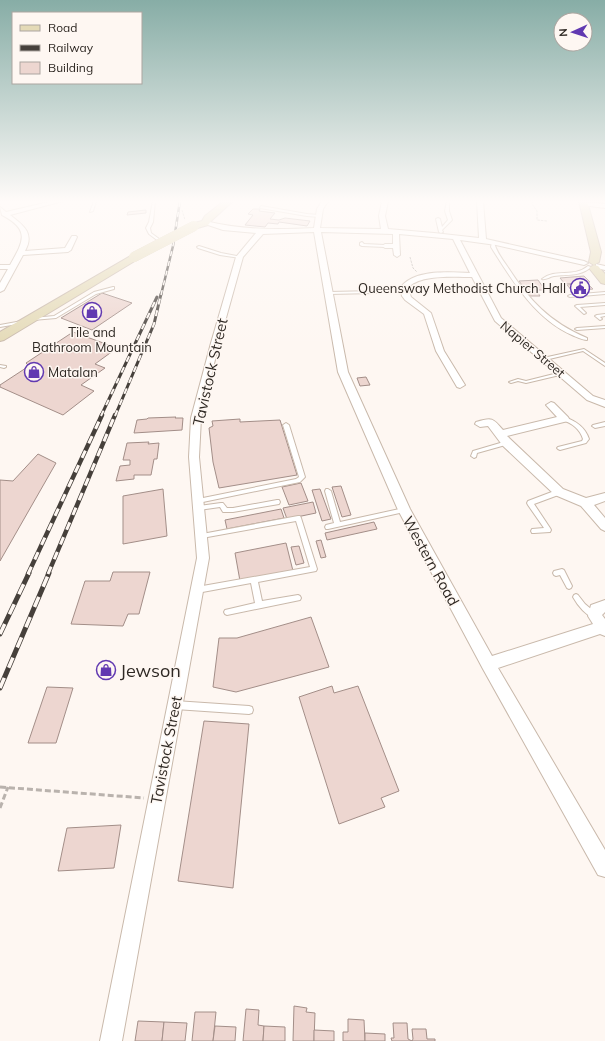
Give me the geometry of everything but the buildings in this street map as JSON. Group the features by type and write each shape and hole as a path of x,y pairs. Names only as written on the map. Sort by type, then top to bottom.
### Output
{"street":[{"path":"0,290 23,250"},
{"path":"21,253 68,250"},
{"path":"2,331 29,320 144,250"},
{"name":"Tavistock Street","path":"111,1041 203,558 194,457 196,418 215,343 240,257 246,250"},
{"name":"Western Road","path":"321,250 343,372 404,510 488,664 605,868"},
{"path":"397,250 398,255"},
{"name":"Napier Street","path":"462,250 498,319 593,400 605,404"},
{"path":"522,250 594,266 605,281"},
{"path":"594,266 595,250"},
{"path":"0,267 13,267"},
{"path":"460,385 457,377 440,350 428,315 422,308 406,296 404,290 406,285 412,280 423,276 475,275"},
{"path":"504,439 564,419 551,405"},
{"path":"480,424 491,422 504,439 559,492 585,503 605,526"},
{"path":"585,503 605,497"},
{"path":"488,664 602,620"}],"lane":[{"path":"207,250 220,254 240,257"},
{"path":"495,250 525,295 548,318 561,328 585,340"},
{"path":"544,279 548,276 577,273 594,266"},
{"path":"29,320 55,317 95,293 113,288"},
{"path":"328,293 375,292"},
{"path":"570,296 605,293"},
{"path":"584,313 578,306 605,304"},
{"path":"600,319 596,316 605,315"},
{"path":"577,329 605,327"},
{"path":"545,359 584,350 605,365"},
{"path":"511,382 518,380 526,382 562,373"},
{"path":"560,448 584,442 586,439 585,434 575,424 564,419"},
{"path":"595,426 605,424"},
{"path":"199,504 298,481 302,477 286,425"},
{"path":"474,456 475,452 504,439"},
{"path":"328,491 338,525"},
{"path":"534,531 548,530 530,503 559,492"},
{"path":"199,504 221,505 225,510 234,510 277,502"},
{"path":"328,527 404,510"},
{"path":"197,590 314,569 298,518 202,536"},
{"path":"556,573 562,572 569,586"},
{"path":"254,580 259,606"},
{"path":"576,597 583,606 602,620"},
{"path":"227,612 298,598"},
{"path":"175,705 249,710"}],"path":[{"path":"410,257 413,268 423,276"},
{"path":"0,787 157,798"},
{"path":"0,808 8,787"}],"railway":[{"path":"161,295 172,250"},
{"path":"115,416 154,324 161,294"},
{"path":"101,416 157,297"},
{"path":"28,574 102,415"},
{"path":"48,574 115,415"},
{"path":"0,634 29,573"},
{"path":"0,688 49,573"}],"place":[{"name":"Queensway Methodist Church Hall","path":"580,288"},
{"name":"Tile and Bathroom Mountain","path":"92,312"},
{"name":"Matalan","path":"34,372"},
{"name":"Jewson","path":"106,670"}]}
